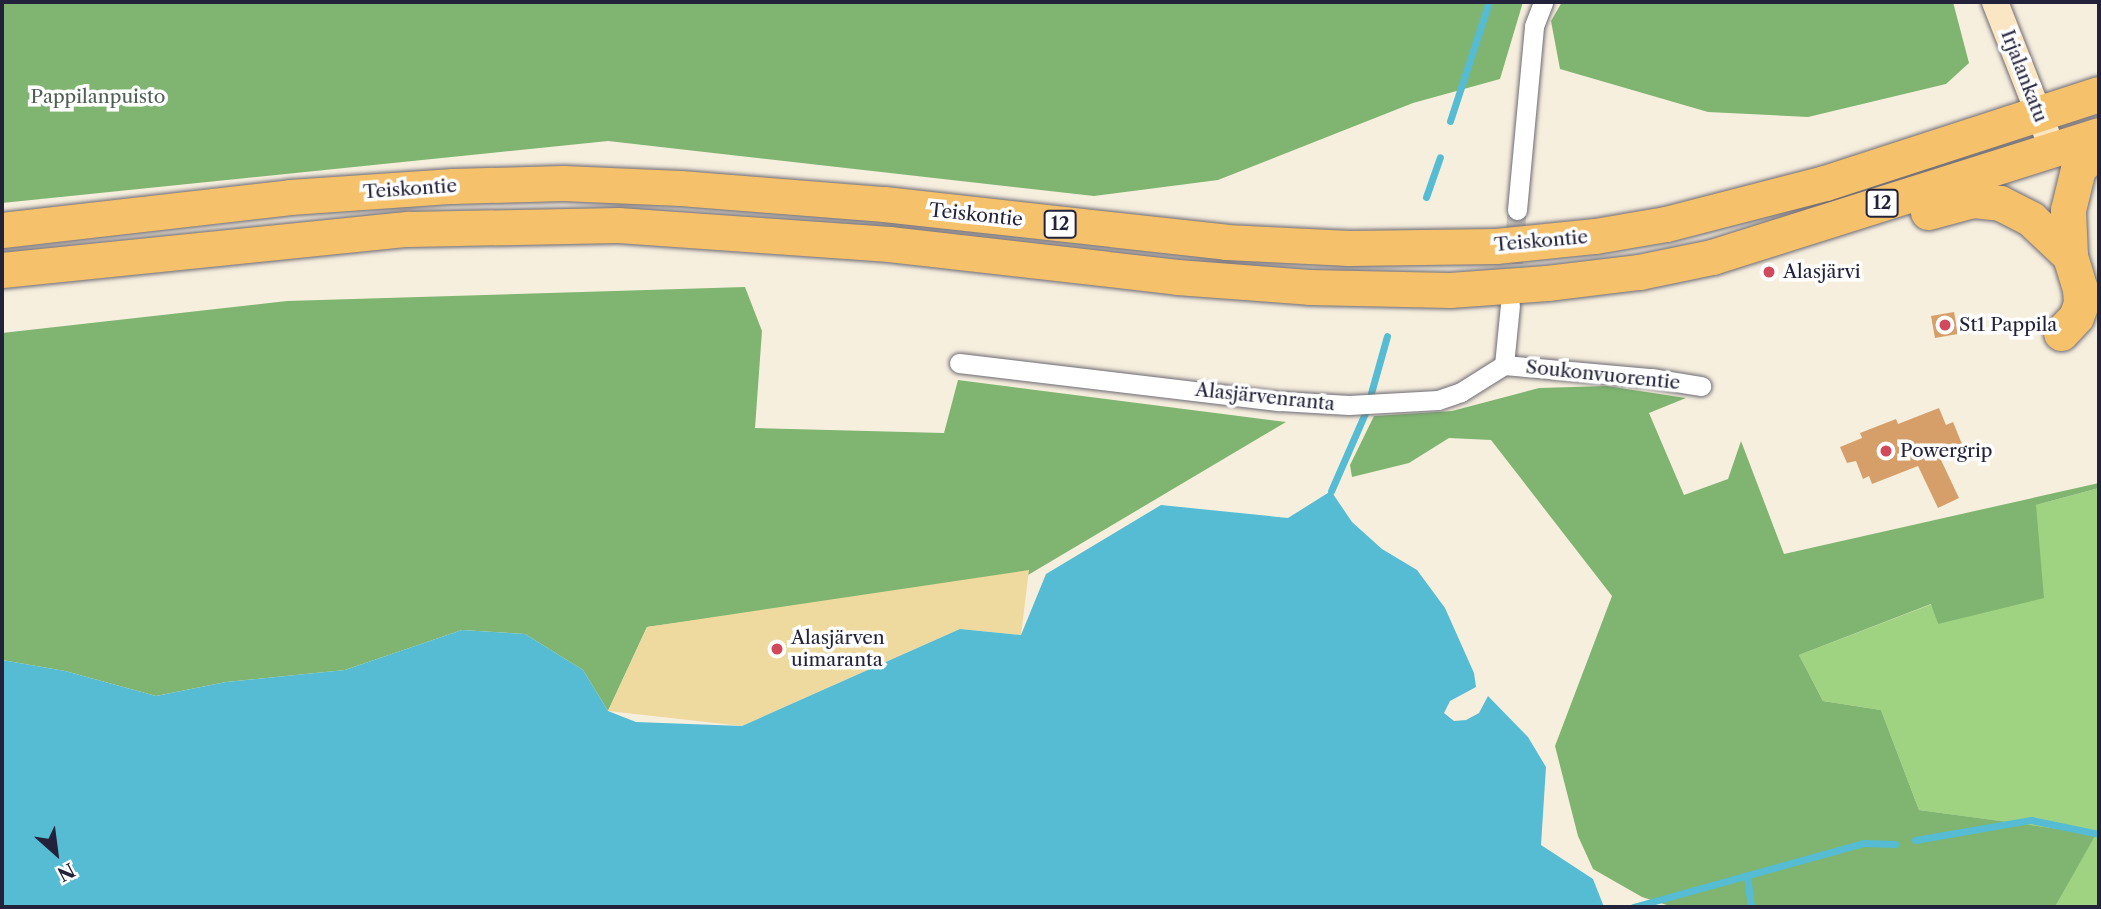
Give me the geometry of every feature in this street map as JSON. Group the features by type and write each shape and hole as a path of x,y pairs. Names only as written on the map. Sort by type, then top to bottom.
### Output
{"highway":[{"name":"Teiskontie","path":"2,230 290,197 453,186 563,183 680,188 884,204 1226,242 1349,248 1496,246 1595,236 1666,224 1825,183 2039,116 2099,94"},
{"name":"Teiskontie","path":"2,270 409,229 618,225 889,244 1177,277 1310,287 1450,290 1547,284 1639,272 1712,257 2099,135"},
{"path":"2061,333 2076,317 2081,303 2080,289 2070,256 2068,211 2078,169 2099,146"},
{"path":"1712,257 1741,264 1973,200 2012,208 2031,219 2070,256"}],"street":[{"path":"1517,209 1534,26 1543,2"},
{"name":"Irjalankatu","path":"1995,2 2053,150"},
{"path":"1504,365 1510,305"},
{"name":"Alasjärvenranta","path":"959,362 1280,401 1349,405 1438,400 1461,392 1504,365"},
{"name":"Soukonvuorentie","path":"1504,365 1651,378 1701,386"}],"green space":[{"name":"Pappilanpuisto","path":"2,2 1523,2 1500,79 1413,103 1218,180 1094,196 608,141 2,203"},
{"path":"1562,2 1953,2 1969,63 1946,84 1808,117 1708,112 1560,69 1551,21"},
{"path":"745,287 762,331 755,428 944,433 958,380 1286,422 1028,575 647,627 608,711 583,670 525,634 462,630 345,670 226,682 156,696 65,671 2,660 2,333 287,301"},
{"path":"1607,386 1686,398 1649,413 1684,495 1728,479 1741,441 1784,554 2099,483 2099,488 2036,505 2044,598 1938,624 1931,604 1799,655 1823,701 1881,710 1919,810 2096,834 2055,907 1673,907 1642,897 1593,869 1578,836 1555,746 1612,596 1491,440 1449,438 1409,463 1352,477 1350,465 1374,416 1452,411 1539,388"},
{"path":"2099,488 2099,907 2055,907 2095,834 1919,810 1881,710 1823,701 1799,655 1932,604 1938,624 2036,505"}],"sand":[{"name":"Alasjärven uimaranta","path":"1029,570 1021,635 960,629 742,726 608,711 647,627"}],"water":[{"path":"1331,491 1352,522 1382,549 1417,570 1445,608 1474,673 1476,687 1450,701 1444,713 1454,721 1466,720 1479,713 1488,696 1528,737 1546,767 1541,845 1593,879 1604,907 2,907 2,660 65,671 156,696 226,682 345,670 462,630 525,634 583,670 608,711 636,722 742,726 960,629 1021,635 1046,574 1161,505 1288,518"}],"building":[{"path":"1954,312 1958,334 1935,338 1931,316"},
{"path":"1939,408 1946,425 1953,422 1964,449 1941,460 1959,498 1938,508 1918,466 1872,484 1869,476 1863,479 1856,461 1847,463 1840,447 1862,438 1860,433 1896,419 1898,424"}],"waterway":[{"path":"1450,121 1489,2"},
{"path":"1426,197 1440,157"},
{"path":"1371,393 1387,336"},
{"path":"1331,491 1365,413"},
{"path":"1915,840 2031,820 2099,834"},
{"path":"1633,907 1863,843 1895,844"},
{"path":"1747,875 1751,907"}],"tunnel":[{"path":"1511,292 1517,210"}],"place":[{"name":"Alasjärvi","path":"1769,272"},
{"name":"St1 Pappila","path":"1945,325"},
{"name":"Powergrip","path":"1886,451"},
{"name":"Alasjärven uimaranta","path":"777,649"}]}
